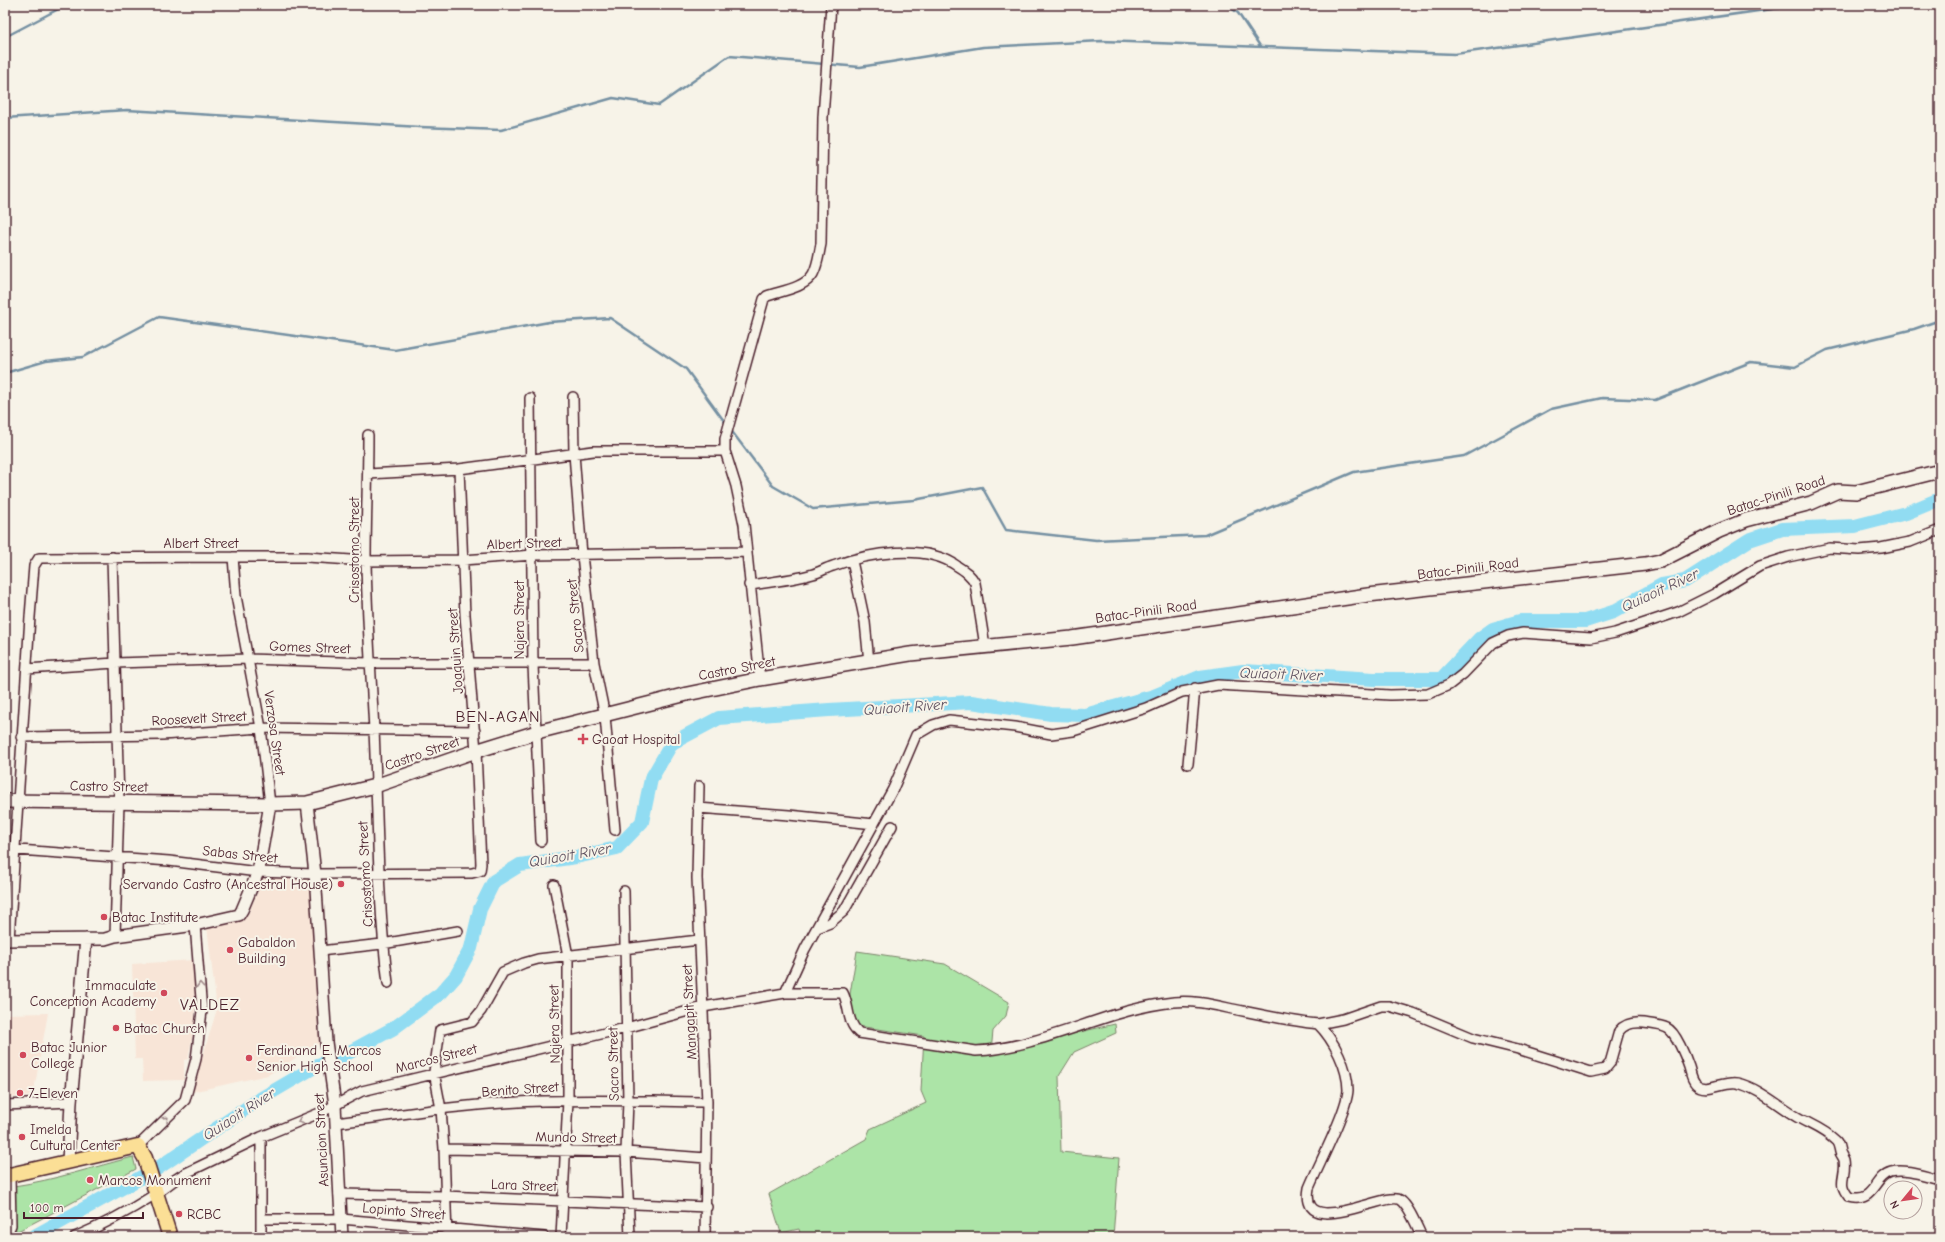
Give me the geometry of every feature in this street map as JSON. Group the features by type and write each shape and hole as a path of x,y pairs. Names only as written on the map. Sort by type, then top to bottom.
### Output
{"main road":[{"name":"Batac-Pinili Road","path":"985,646 1134,630 1368,595 1645,564 1660,561 1719,531 1746,520 1811,503 1838,492 1856,492 1940,471"},
{"name":"Castro Street","path":"11,801 270,804 307,803 375,786 476,751 537,732 687,694 760,679 910,654 985,646"},
{"path":"8,1176 68,1162 141,1152 155,1189 170,1237"}],"street":[{"path":"760,679 749,585 747,552 740,504 725,451 727,431 733,407 741,387 764,299 767,296 799,286 813,274 817,264 821,244 823,117 830,5"},
{"name":"Sacro Street","path":"573,397 574,454 582,555 594,663 605,716 615,830"},
{"name":"Najera Street","path":"530,398 533,665 541,841"},
{"name":"Crisostomo Street","path":"368,435 366,561 369,663 374,730 377,874 382,944 388,983"},
{"path":"368,474 459,469 608,451 725,451"},
{"name":"Joaquin Street","path":"459,469 463,560 469,663 475,731 482,864 480,871 472,873"},
{"path":"785,993 817,928 893,789 916,735 933,725 949,720 1015,727 1051,734 1073,731 1146,708 1195,688 1218,685 1390,695 1428,694 1449,685 1463,674 1493,643 1508,636 1523,633 1591,638 1615,634 1678,612 1714,594 1760,566 1788,557 1830,548 1859,550 1881,548 1910,542 1940,530"},
{"name":"Albert Street","path":"7,940 15,850 11,801 21,737 36,562 40,558 233,557 307,558 366,561 463,560 532,555 747,552"},
{"path":"749,585 794,579 852,561 888,553 901,552 938,556 949,560 970,575 975,583 985,646"},
{"path":"112,557 119,802 115,936"},
{"name":"Verzosa Street","path":"195,925 238,915 242,910 258,872 270,804 261,728 236,596 233,557"},
{"path":"852,561 864,622 869,662"},
{"name":"Gomes Street","path":"27,669 115,663 249,659 369,663 469,663 533,665 594,663"},
{"path":"1188,764 1195,688"},
{"name":"Roosevelt Street","path":"21,737 117,736 261,728 475,731"},
{"name":"Mangapit Street","path":"699,786 699,940 707,1102 707,1207 705,1237"},
{"name":"Asuncion Street","path":"307,803 315,874 328,1054 335,1105 342,1237"},
{"path":"698,808 789,814 874,824"},
{"path":"817,928 830,923 844,911 892,826"},
{"name":"Sabas Street","path":"5,849 169,861 258,872 315,874 472,873"},
{"name":"Najera Street","path":"554,885 568,956 568,1100 561,1237"},
{"name":"Sacro Street","path":"624,891 628,1101 626,1152 630,1237"},
{"path":"7,940 105,939 115,936 195,925 202,1011 196,1059 184,1100 141,1152"},
{"path":"320,951 382,944 458,931"},
{"path":"68,1162 71,1102 86,939"},
{"path":"447,1233 444,1196 444,1149 441,1109 434,1072 438,1032 444,1028 470,1023 474,1020 482,1011 503,972 524,962 538,959 699,940"},
{"name":"Marcos Street","path":"75,1237 106,1224 155,1189 261,1137 322,1112 362,1091 434,1072 626,1028 703,1007 785,993 842,993 845,996 849,1018 854,1028 859,1032 976,1051 992,1050 1051,1036 1130,1010 1173,1002 1188,1001 1208,1004 1302,1023 1318,1024"},
{"path":"1318,1024 1343,1019 1381,1006 1389,1006 1413,1013 1473,1038 1518,1049 1591,1072 1605,1069 1610,1063 1619,1031 1626,1024 1639,1023 1664,1027 1670,1029 1678,1042 1689,1066 1691,1077 1696,1084 1701,1087 1708,1087 1735,1082 1750,1087 1798,1118 1825,1131 1838,1142 1844,1162 1841,1184 1849,1197 1856,1199 1866,1196 1882,1178 1890,1172 1910,1172 1940,1179"},
{"path":"1318,1024 1326,1032 1336,1048 1345,1073 1348,1091 1343,1110 1309,1188 1307,1198 1309,1206 1321,1213 1329,1214 1348,1212 1388,1199 1398,1199 1401,1200 1422,1237"},
{"name":"Benito Street","path":"336,1123 441,1109 568,1100 707,1102"},
{"path":"5,1105 71,1102"},
{"path":"261,1137 261,1237"},
{"name":"Mundo Street","path":"444,1149 626,1152 706,1158"},
{"path":"6,1237 9,1234 8,1176"},
{"name":"Lara Street","path":"339,1194 444,1196 707,1207"},
{"name":"Lopinto Street","path":"261,1219 340,1219 447,1233 544,1237"}],"shaded area":[{"path":"309,875 322,1042 268,1075 192,1092 217,1009 207,927 247,917 263,879"},
{"name":"Immaculate Conception Academy","path":"194,960 195,1023 188,1059 184,1060 184,1080 143,1081 142,1059 135,1059 132,964"},
{"name":"Batac Junior College","path":"48,1013 33,1096 5,1098 5,1014"}],"green space":[{"path":"857,951 945,964 1009,1002 1006,1016 993,1031 991,1052 1115,1024 1116,1033 1074,1052 1059,1076 1061,1152 1119,1158 1113,1237 801,1237 799,1229 781,1233 769,1194 866,1139 870,1129 926,1103 921,1091 924,1036 858,1026 849,1000"},
{"path":"133,1157 136,1169 16,1232 14,1186 59,1177"}],"waterway":[{"path":"5,37 66,5"},
{"path":"1227,5 1238,13 1260,46"},
{"path":"5,118 127,110 420,127 501,130 613,98 659,105 729,56 860,67 983,47 1102,41 1455,54 1800,5"},
{"path":"5,373 46,361 83,357 159,317 395,350 549,322 610,318 686,369 727,425"},
{"path":"730,429 773,486 813,509 914,500 982,487 1006,530 1096,540 1205,535 1354,472 1464,456 1551,409 1602,398 1655,400 1751,362 1795,367 1827,350 1914,329 1940,320"},
{"name":"Quiaoit River","path":"33,1237 158,1168 260,1099 318,1065 337,1059 394,1028 441,993 456,976 471,948 480,909 494,881 520,865 576,857 617,848 642,822 651,779 672,743 719,718 971,702 1051,714 1085,715 1154,696 1200,677 1243,671 1374,679 1441,679 1479,639 1493,629 1520,621 1585,621 1613,612 1662,585 1685,581 1749,540 1782,529 1855,526 1906,513 1940,499"}],"place":[{"name":"Gaoat Hospital","path":"583,739"},
{"name":"Servando Castro (Ancestral House)","path":"341,884"},
{"name":"Batac Institute","path":"104,917"},
{"name":"Gabaldon Building","path":"230,950"},
{"name":"Immaculate Conception Academy","path":"164,993"},
{"name":"Batac Church","path":"116,1028"},
{"name":"Batac Junior College","path":"23,1055"},
{"name":"Ferdinand E. Marcos Senior High School","path":"249,1058"},
{"name":"7-Eleven","path":"20,1093"},
{"name":"Imelda Cultural Center","path":"22,1137"},
{"name":"Marcos Monument","path":"90,1180"},
{"name":"RCBC","path":"179,1214"}],"district":[{"name":"BEN-AGAN","path":"498,716"},
{"name":"VALDEZ","path":"210,1004"}]}
